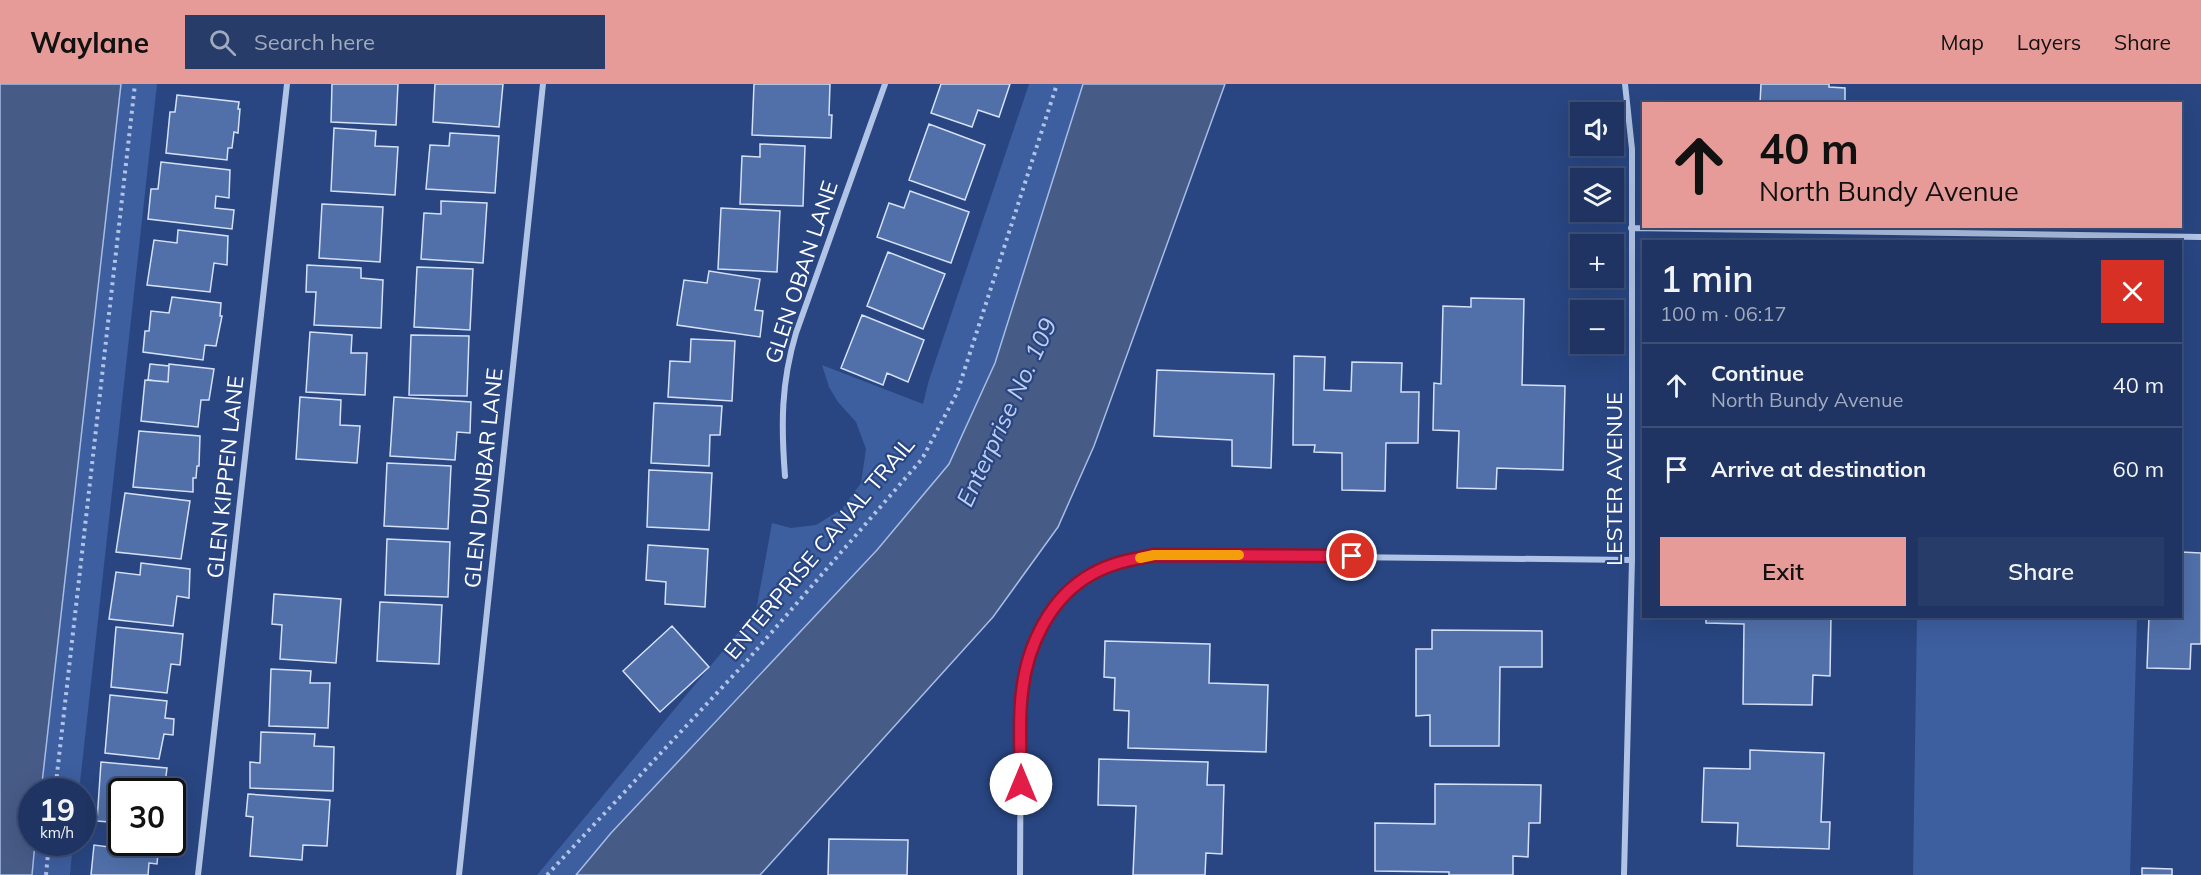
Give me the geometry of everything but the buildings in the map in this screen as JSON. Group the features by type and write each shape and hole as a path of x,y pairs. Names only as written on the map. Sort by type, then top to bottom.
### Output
{"street":[{"name":"GLEN KIPPEN LANE","path":"198,875 287,84"},
{"name":"GLEN DUNBAR LANE","path":"459,875 543,84"},
{"name":"GLEN OBAN LANE","path":"785,476 782,396 787,362 885,84"},
{"name":"LESTER AVENUE","path":"1624,875 1632,560 1632,148 1625,84"},
{"path":"1631,228 2201,237"},
{"path":"1020,875 1022,693 1027,666 1037,635 1051,612 1069,591 1092,573 1123,561 1154,555 1632,560"}],"path":[{"path":"57,778 135,84"},
{"name":"ENTERPRISE CANAL TRAIL","path":"547,875 745,663 922,459 957,393 1057,84"},
{"path":"46,875 48,856"}],"shaded area":[{"path":"121,84 157,84 81,778 43,778"},
{"path":"1029,84 1083,84 995,363 949,464 877,550 611,833 576,875 537,875 756,611 772,523 791,528 816,525 842,509 861,483 866,449 856,422 838,402 829,387 822,365 923,404 929,380"},
{"path":"1917,618 2137,618 2130,875 1913,875"},
{"path":"34,856 72,856 70,875 32,875"}],"water":[{"path":"0,84 121,84 43,778 18,778 18,856 34,856 32,875 0,875"},
{"name":"Enterprise No. 109","path":"1083,84 1225,84 1094,446 1058,527 993,617 760,875 576,875 611,833 877,550 949,464 995,363"}],"slow traffic":[{"path":"1140,558 1154,555 1239,555"}],"route":[{"path":"1021,784 1022,693 1027,666 1037,635 1051,612 1069,591 1092,573 1123,561 1154,555 1352,556"}]}
